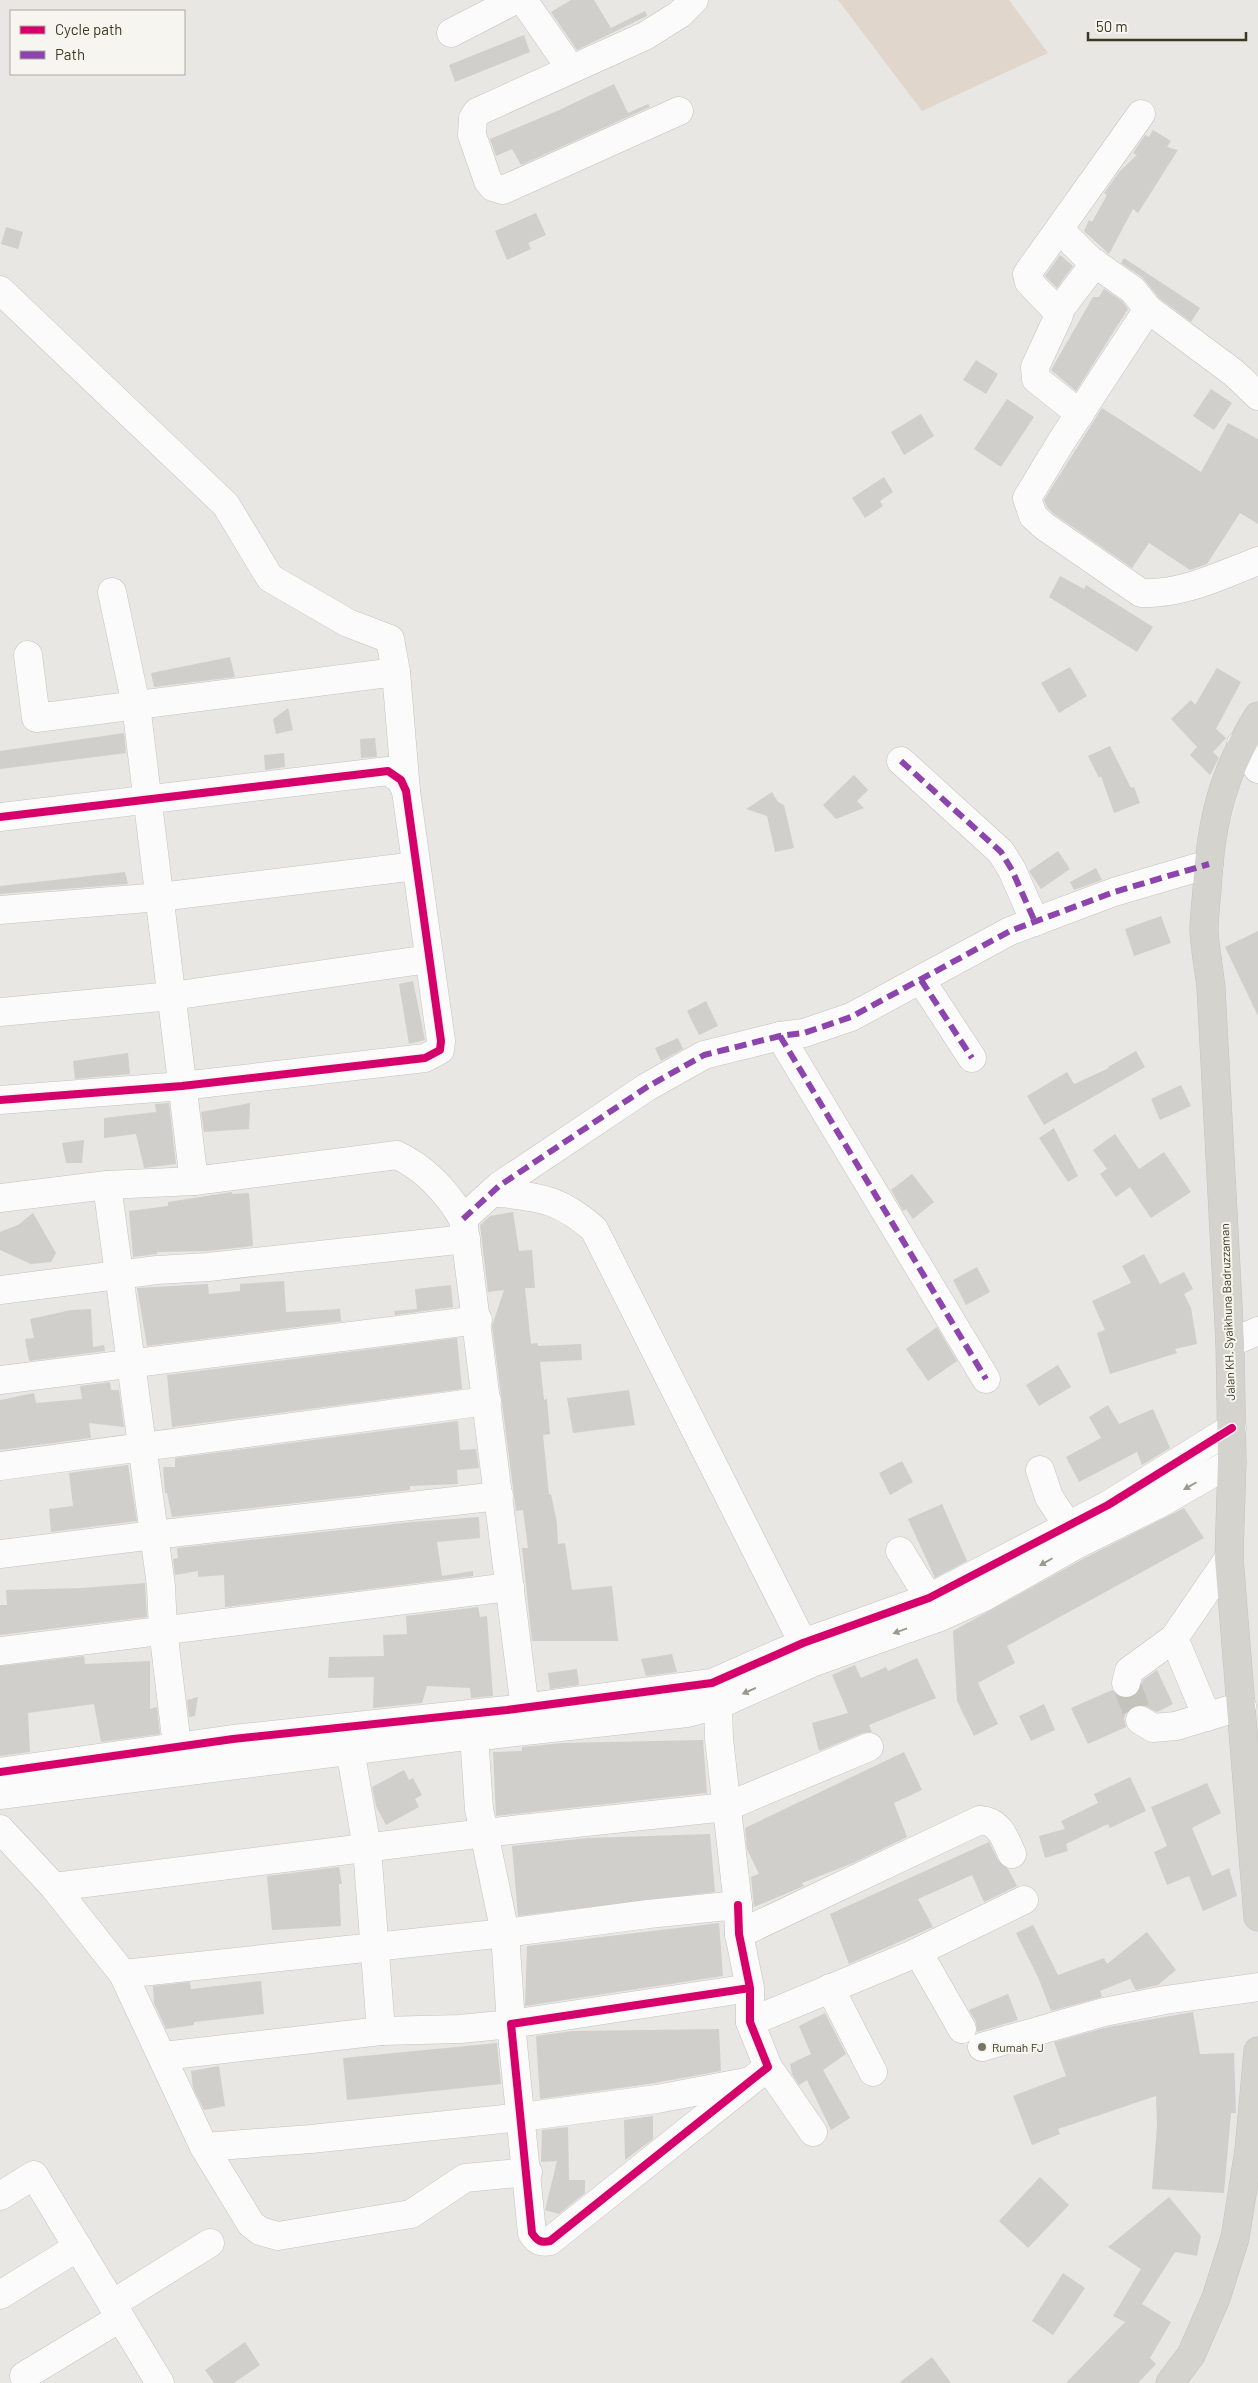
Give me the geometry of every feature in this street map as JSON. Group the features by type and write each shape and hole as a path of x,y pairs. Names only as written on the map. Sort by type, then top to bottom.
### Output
{"main road":[{"name":"Jalan KH. Syaikhuna Badruzzaman","path":"1258,716 1241,744 1224,783 1215,818 1209,864 1204,931 1211,988 1230,1343 1232,1462 1229,1558 1248,1714 1245,1774 1258,1917"},
{"path":"1170,2383 1191,2355 1216,2298 1235,2238 1249,2150 1258,2051"}],"street":[{"path":"451,33 515,0"},
{"path":"523,0 571,69"},
{"path":"679,111 503,190 493,187 488,181 472,135 473,118 477,112 645,36 680,14 694,0"},
{"path":"1058,312 1027,278 1027,274 1141,114"},
{"path":"1060,230 1095,263 1133,290 1148,309 1234,373 1258,396"},
{"path":"1080,414 1036,380 1034,374 1035,367 1058,312 1095,263"},
{"path":"0,290 226,505 270,578 348,622 390,639 396,672 406,791 441,1041 440,1050 425,1058 182,1086 0,1100"},
{"path":"1148,309 1028,498 1033,516 1044,526 1141,594 1158,594 1194,586 1258,561"},
{"path":"112,592 136,705 194,1181"},
{"path":"28,656 36,718 396,672"},
{"path":"1241,744 1258,769"},
{"path":"901,761 1001,852 1012,870 1035,922"},
{"path":"0,817 388,771 400,780 406,791"},
{"path":"0,1290 119,1276 465,1229 493,1192 647,1087 704,1055 780,1036 804,1033 850,1017 1010,931 1114,892 1209,864"},
{"path":"0,910 160,897 416,866"},
{"path":"0,1012 172,996 429,959"},
{"path":"920,980 972,1058"},
{"path":"780,1036 986,1379"},
{"path":"0,1198 107,1184 194,1181 397,1155 414,1163 434,1181 451,1199 465,1229 478,1320 526,1719"},
{"path":"107,1184 154,1535 175,1759"},
{"path":"493,1192 543,1198 572,1210 594,1229 803,1643"},
{"path":"0,1380 478,1320"},
{"path":"1230,1343 1258,1331"},
{"path":"0,1466 142,1449 487,1400"},
{"path":"1072,1535 1108,1506 1232,1428"},
{"path":"715,1694 814,1662 934,1607 1072,1535 1157,1505 1232,1462"},
{"path":"1040,1470 1049,1497 1072,1535"},
{"path":"0,1554 499,1496"},
{"path":"900,1550 934,1607"},
{"path":"1126,1683 1129,1671 1174,1638 1229,1558"},
{"path":"0,1650 510,1587"},
{"path":"0,1772 175,1759 526,1719 687,1713 715,1694 803,1643 934,1607"},
{"path":"1174,1638 1206,1717"},
{"path":"715,1694 738,1905 739,1934 750,1988 750,2022 758,2074 813,2132"},
{"path":"1140,1720 1153,1728 1176,1726 1206,1717 1248,1714"},
{"path":"349,1739 474,1735 526,1719"},
{"path":"474,1735 479,1809 505,1933 511,2024 528,2172 532,2233 536,2239 542,2242 550,2241 758,2074"},
{"path":"349,1739 367,1848 381,2031"},
{"path":"54,1887 484,1833 726,1807 870,1747"},
{"path":"0,1794 175,1759"},
{"path":"739,1934 980,1820 988,1820 1000,1829 1012,1854"},
{"path":"0,1828 54,1887 123,1974 204,2146 251,2224 260,2231 278,2236 412,2214 465,2178 528,2172"},
{"path":"750,2022 918,1952 1024,1900"},
{"path":"123,1974 505,1933 648,1914 738,1905"},
{"path":"918,1952 962,2029"},
{"path":"163,2056 381,2031 460,2030 750,1988"},
{"path":"830,1988 873,2072"},
{"path":"982,2047 1104,2012 1165,2000 1258,1988"},
{"path":"204,2146 311,2140 522,2117 657,2099 758,2074"},
{"path":"0,2196 34,2175 160,2383"},
{"path":"24,2376 210,2243"},
{"path":"0,2294 78,2247"}],"shaded area":[{"path":"838,0 1009,0 1048,53 922,111"}],"building":[{"path":"571,0 594,0 611,28 645,11 647,16 577,50 551,12"},
{"path":"524,35 530,52 455,82 449,65"},
{"path":"614,84 628,113 648,104 650,107 521,165 512,149 496,156 490,139 557,111"},
{"path":"1153,130 1171,141 1167,147 1178,150 1138,213 1133,209 1109,254 1084,231 1089,220 1092,222 1107,195 1104,193 1120,171 1137,155 1133,153 1145,135 1149,137"},
{"path":"536,213 546,235 528,243 531,249 507,260 495,231"},
{"path":"6,227 23,232 18,249 1,244"},
{"path":"1060,255 1073,266 1057,288 1045,276"},
{"path":"1124,258 1200,308 1191,322 1159,298 1142,277 1121,263"},
{"path":"1104,289 1122,301 1128,309 1076,391 1051,370 1093,297 1099,297"},
{"path":"976,360 998,374 986,394 963,380"},
{"path":"1211,389 1232,403 1214,430 1193,416"},
{"path":"1007,399 1034,417 1001,467 974,449"},
{"path":"1102,408 1201,472 1228,423 1258,439 1258,524 1240,513 1207,564 1196,568 1190,570 1149,543 1132,568 1054,514 1047,507 1044,500"},
{"path":"921,414 934,436 904,455 891,432"},
{"path":"884,477 893,492 880,501 883,506 865,518 852,498"},
{"path":"1060,576 1084,589 1086,585 1153,627 1137,652 1049,597"},
{"path":"230,657 235,677 154,687 151,673"},
{"path":"1070,667 1087,696 1059,713 1041,683"},
{"path":"1217,668 1241,682 1216,729 1226,738 1213,752 1219,758 1210,775 1190,755 1197,747 1171,719 1191,700 1195,705"},
{"path":"288,708 293,730 276,734 273,719"},
{"path":"124,733 126,753 0,769 0,751"},
{"path":"375,738 377,757 361,758 360,739"},
{"path":"1110,746 1131,788 1134,787 1140,803 1114,813 1101,776 1099,778 1088,756"},
{"path":"284,753 285,767 265,770 264,755"},
{"path":"854,775 868,790 857,801 864,808 836,819 823,805"},
{"path":"772,792 778,802 784,805 794,848 775,852 767,816 746,809"},
{"path":"1058,851 1070,869 1041,889 1029,871"},
{"path":"1096,868 1102,880 1074,890 1070,882"},
{"path":"125,872 128,884 0,894 0,886"},
{"path":"1161,916 1171,943 1134,956 1125,929"},
{"path":"1258,931 1258,1016 1225,947"},
{"path":"413,981 425,1040 409,1044 399,984"},
{"path":"706,1001 718,1026 699,1035 687,1011"},
{"path":"678,1038 683,1049 661,1061 655,1048"},
{"path":"1136,1051 1145,1067 1044,1125 1027,1096 1067,1072 1074,1084 1109,1068"},
{"path":"128,1053 130,1074 75,1079 73,1061"},
{"path":"1181,1085 1191,1106 1160,1120 1151,1099"},
{"path":"169,1103 176,1164 144,1168 136,1134 104,1138 104,1118 156,1112 155,1104"},
{"path":"250,1103 249,1129 204,1132 201,1112"},
{"path":"1054,1128 1078,1176 1068,1182 1039,1138"},
{"path":"1115,1134 1139,1169 1164,1152 1191,1192 1151,1218 1130,1187 1116,1197 1100,1174 1107,1169 1093,1150"},
{"path":"84,1140 82,1163 66,1163 62,1143"},
{"path":"912,1174 934,1202 913,1219 906,1209 903,1211 891,1190"},
{"path":"232,1192 232,1194 249,1193 253,1246 208,1251 157,1252 157,1254 133,1257 129,1211 168,1206 168,1202"},
{"path":"513,1212 519,1251 532,1250 535,1288 525,1288 531,1344 537,1343 538,1346 581,1344 582,1360 540,1362 544,1400 547,1399 550,1434 543,1435 549,1495 551,1494 557,1523 558,1544 565,1543 572,1590 612,1586 618,1641 532,1641 522,1548 528,1548 523,1510 516,1511 492,1326 504,1290 488,1292 480,1225 490,1216"},
{"path":"33,1213 56,1253 51,1262 31,1264 0,1250 0,1232 18,1225"},
{"path":"1144,1254 1160,1284 1184,1272 1193,1289 1184,1294 1191,1308 1197,1344 1175,1349 1177,1353 1110,1374 1097,1333 1105,1330 1092,1301 1131,1283 1122,1266"},
{"path":"977,1267 990,1292 966,1305 953,1280"},
{"path":"284,1281 286,1312 340,1309 341,1321 360,1319 147,1346 137,1288 208,1284 209,1294 240,1291 240,1284"},
{"path":"451,1285 453,1307 395,1315 394,1311 417,1309 415,1289"},
{"path":"91,1309 93,1347 104,1345 105,1351 29,1361 25,1339 34,1338 30,1319 71,1310"},
{"path":"937,1327 957,1361 928,1381 906,1349"},
{"path":"457,1338 462,1389 172,1427 167,1375"},
{"path":"1058,1365 1071,1387 1039,1406 1026,1385"},
{"path":"110,1382 111,1390 119,1390 124,1427 89,1423 91,1438 0,1450 0,1400 34,1393 36,1403 82,1399 80,1386"},
{"path":"629,1390 635,1425 573,1433 567,1398"},
{"path":"1108,1405 1119,1424 1153,1409 1170,1448 1142,1465 1137,1452 1079,1482 1066,1457 1101,1438 1089,1417"},
{"path":"458,1421 460,1450 476,1449 479,1468 457,1470 458,1484 410,1486 410,1490 172,1517 167,1493 165,1493 163,1467 175,1467 175,1458"},
{"path":"902,1461 913,1482 890,1495 879,1473"},
{"path":"128,1465 137,1521 51,1532 49,1509 73,1506 69,1473"},
{"path":"942,1504 967,1561 935,1578 908,1519"},
{"path":"1184,1508 1204,1538 1007,1646 1015,1663 978,1683 998,1724 974,1736 957,1701 953,1631 1083,1559"},
{"path":"479,1517 480,1538 437,1542 442,1576 473,1571 473,1576 225,1607 224,1575 198,1577 198,1571 175,1575 173,1559 178,1558 177,1548 412,1522"},
{"path":"145,1583 147,1617 0,1635 0,1605 7,1605 6,1590 82,1588"},
{"path":"478,1607 480,1617 487,1616 493,1696 471,1698 470,1688 427,1686 422,1703 373,1708 374,1677 328,1678 329,1657 384,1656 383,1635 407,1634 406,1616"},
{"path":"672,1654 677,1672 646,1676 641,1659"},
{"path":"84,1656 85,1664 150,1661 150,1709 157,1707 160,1734 101,1742 94,1704 28,1713 30,1752 0,1756 0,1666"},
{"path":"917,1658 936,1698 869,1725 872,1732 863,1733 819,1751 812,1723 848,1713 832,1675 855,1665 861,1678 886,1667 888,1671"},
{"path":"577,1669 579,1685 550,1689 548,1673"},
{"path":"1157,1670 1173,1704 1157,1712 1141,1704 1133,1706 1126,1712 1124,1719 1126,1727 1088,1744 1071,1708 1112,1690 1122,1698 1131,1698 1138,1693 1143,1680"},
{"path":"198,1697 195,1716 189,1717 187,1700"},
{"path":"1044,1704 1055,1730 1031,1741 1019,1716"},
{"path":"703,1740 707,1793 496,1816 493,1752 522,1751 522,1747 562,1743"},
{"path":"904,1752 922,1790 894,1803 907,1837 853,1863 802,1883 804,1886 754,1907 751,1877 759,1874 747,1849 745,1828"},
{"path":"404,1770 409,1780 413,1778 422,1795 415,1799 419,1807 386,1825 376,1806 372,1787"},
{"path":"1130,1777 1146,1811 1110,1828 1108,1824 1066,1844 1068,1851 1045,1858 1039,1836 1065,1829 1061,1821 1098,1803 1094,1794"},
{"path":"1207,1783 1221,1813 1192,1828 1212,1876 1229,1868 1237,1896 1203,1911 1189,1876 1167,1885 1154,1852 1167,1846 1151,1807"},
{"path":"710,1834 715,1892 518,1916 512,1846 588,1838"},
{"path":"989,1842 998,1860 1008,1869 1017,1886 984,1902 972,1875 918,1899 933,1927 849,1964 830,1914"},
{"path":"339,1867 342,1884 339,1884 341,1926 272,1930 267,1876"},
{"path":"719,1923 723,1976 525,2006 527,1946"},
{"path":"1033,1925 1058,1975 1104,1958 1107,1964 1147,1932 1176,1970 1158,1985 1136,1990 1130,1979 1100,1991 1102,1997 1051,2011 1038,1977 1016,1933"},
{"path":"261,1981 264,2014 194,2022 194,2025 166,2029 154,2003 153,1986 190,1982 191,1989"},
{"path":"1008,1994 1018,2020 977,2032 976,2022 969,2010"},
{"path":"1193,2012 1200,2054 1234,2053 1236,2113 1231,2113 1224,2193 1152,2189 1157,2126 1156,2096 1058,2129 1060,2134 1032,2145 1013,2096 1066,2076 1054,2042 1108,2027"},
{"path":"825,2013 846,2054 823,2070 850,2118 831,2130 807,2080 799,2085 792,2074 790,2064 811,2054 799,2026"},
{"path":"719,2029 721,2071 649,2084 540,2099 536,2036 572,2031"},
{"path":"497,2043 501,2084 347,2100 343,2058"},
{"path":"219,2066 225,2106 204,2110 193,2088 191,2071"},
{"path":"653,2116 653,2139 625,2160 624,2120"},
{"path":"568,2127 569,2180 585,2180 585,2193 559,2214 545,2210 557,2161 541,2162 542,2130"},
{"path":"1040,2177 1069,2205 1028,2248 999,2221"},
{"path":"1169,2197 1201,2236 1197,2256 1175,2252 1142,2304 1171,2322 1150,2358 1156,2364 1138,2383 1066,2383 1125,2322 1113,2316 1141,2269 1108,2247"},
{"path":"1063,2273 1085,2288 1053,2335 1032,2321"},
{"path":"245,2342 260,2365 234,2383 214,2383 205,2370"},
{"path":"932,2357 951,2383 899,2383"}],"tunnel":[{"path":"1126,1683 1140,1720"}],"marked path":[{"path":"901,761 1001,852 1012,870 1035,922"},
{"path":"463,1219 499,1186 647,1087 704,1055 780,1036 804,1033 851,1017 1010,931 1114,892 1209,864"},
{"path":"921,980 972,1058"},
{"path":"780,1036 986,1379"}],"cycle path":[{"path":"0,817 388,771 401,780 406,791 441,1041 440,1050 425,1058 182,1086 0,1100"},
{"path":"0,1772 233,1739 507,1710 712,1683 803,1643 929,1598 1108,1505 1232,1428"},
{"path":"738,1905 739,1934 750,1988 511,2024 532,2233 538,2240 550,2241 768,2067 750,2022 750,1988"}],"place":[{"name":"Rumah FJ","path":"982,2047"}]}
